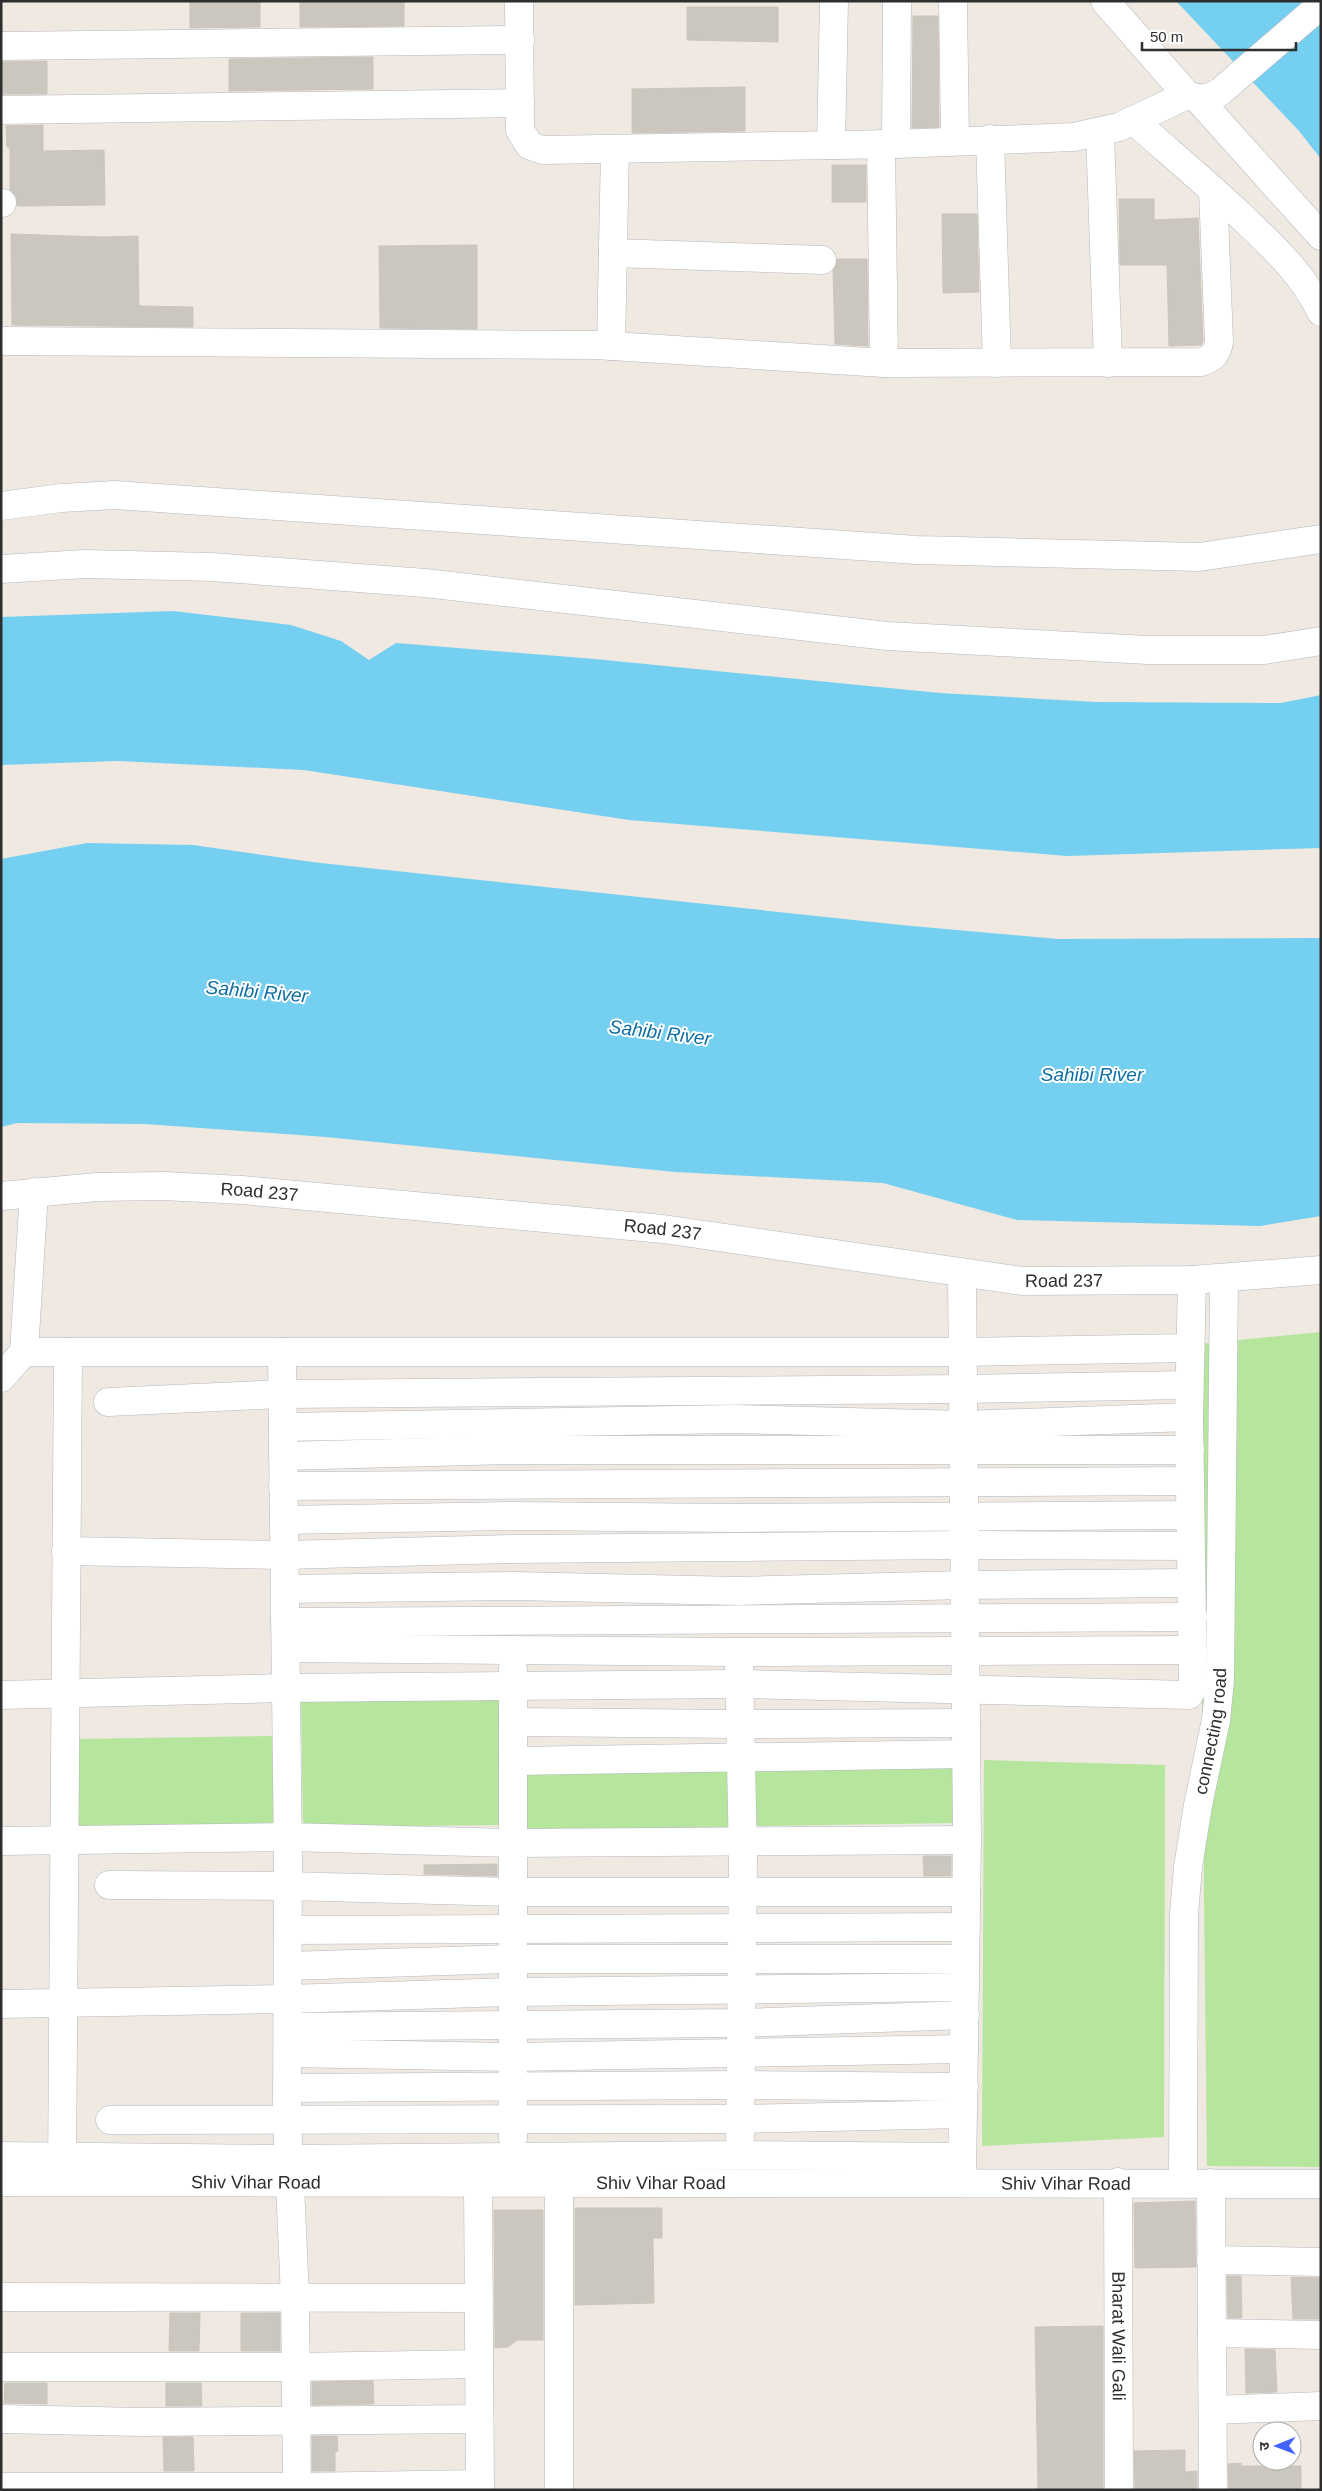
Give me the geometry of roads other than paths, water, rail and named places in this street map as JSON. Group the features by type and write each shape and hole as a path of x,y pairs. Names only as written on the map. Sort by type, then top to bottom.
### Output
{"street":[{"path":"519,1 522,137 534,148 542,150 888,144 1074,137 1100,132 1202,95 1321,5"},
{"path":"831,145 834,1"},
{"path":"884,363 888,144 897,1"},
{"path":"953,1 955,141"},
{"path":"1105,1 1202,95 1321,236"},
{"path":"1,46 520,40"},
{"path":"1,110 520,103"},
{"path":"1132,120 1213,190 1282,256 1311,292 1321,312"},
{"path":"1100,132 1108,363"},
{"path":"990,139 998,363"},
{"path":"611,346 615,149"},
{"path":"1,341 611,346 884,363 1190,363 1211,359 1217,353 1219,342 1213,190"},
{"path":"613,254 822,260"},
{"path":"1,506 62,498 115,495 907,550 976,552 1199,557 1321,538"},
{"path":"1,569 85,564 212,567 425,583 887,636 1052,645 1148,650 1264,650 1321,641"},
{"name":"Road 237","path":"1,1196 97,1187 163,1186 251,1191 663,1228 962,1273 1022,1280 1192,1280 1321,1270"},
{"path":"1,1378 24,1352 34,1192"},
{"path":"291,2171 513,2170 740,2155 962,2170 967,1840 965,1438 962,1273"},
{"name":"connecting road","path":"1182,2183 1185,1905 1188,1867 1198,1804 1216,1720 1220,1680 1224,1278"},
{"path":"1,1695 286,1688 513,1688 740,1684 966,1688 1189,1695 1193,1688 1188,1417 1192,1280"},
{"path":"24,1352 964,1352 1189,1348"},
{"path":"1,2156 62,2169 68,1352"},
{"path":"282,1352 288,1837 287,2119 291,2171 295,2297 297,2488"},
{"path":"513,1352 513,2170"},
{"path":"732,1352 743,1842 740,2182"},
{"path":"108,1402 282,1394 964,1389 1189,1385"},
{"path":"283,1456 513,1450 734,1450 965,1438 1188,1417"},
{"path":"283,1426 734,1419 965,1438 1190,1450"},
{"path":"283,1486 1190,1481"},
{"path":"284,1520 513,1516 736,1518 1190,1515"},
{"path":"66,1550 284,1555 513,1549 965,1545 1190,1546"},
{"path":"284,1589 513,1586 738,1591 965,1585 1191,1583"},
{"path":"285,1622 1193,1617"},
{"path":"286,1648 739,1652 966,1649 1192,1650"},
{"path":"513,1722 966,1723"},
{"path":"513,1761 966,1754"},
{"path":"1,1842 288,1837 513,1843 967,1840"},
{"path":"109,1884 288,1886 513,1892 743,1890 966,1892"},
{"path":"288,1930 966,1927"},
{"path":"288,1966 513,1959 965,1959"},
{"path":"1,2004 288,1999 513,1992 742,1991 965,1987"},
{"path":"288,2040 513,2024 741,2023 965,2015"},
{"path":"288,2040 513,2056 741,2054 964,2049"},
{"path":"288,2088 741,2085 964,2086"},
{"path":"110,2120 740,2119 963,2114"},
{"name":"Shiv Vihar Road","path":"1,2182 62,2169 291,2171 478,2182 513,2170 558,2182 740,2182 962,2170 1118,2182 1321,2184"},
{"path":"1,2487 480,2487 478,2182"},
{"path":"558,2182 559,2490"},
{"name":"Bharat Wali Gali","path":"1118,2182 1119,2490"},
{"path":"1212,2183 1213,2490"},
{"path":"1212,2260 1321,2262"},
{"path":"1,2297 479,2298"},
{"path":"1212,2333 1321,2335"},
{"path":"1,2367 295,2367 479,2364"},
{"path":"1213,2410 1321,2406"},
{"path":"1,2419 141,2422 479,2419"}],"water":[{"path":"1176,1 1321,1 1321,159 1299,131"},
{"path":"173,611 291,625 341,641 369,660 396,643 595,659 940,693 1096,702 1281,703 1321,695 1321,848 1067,856 629,820 304,770 117,761 1,765 1,617"},
{"name":"Sahibi River","path":"87,843 193,845 312,862 901,925 1058,939 1321,938 1321,1216 1260,1226 1017,1220 883,1183 675,1172 326,1137 145,1124 17,1123 1,1127 1,859"}]}
